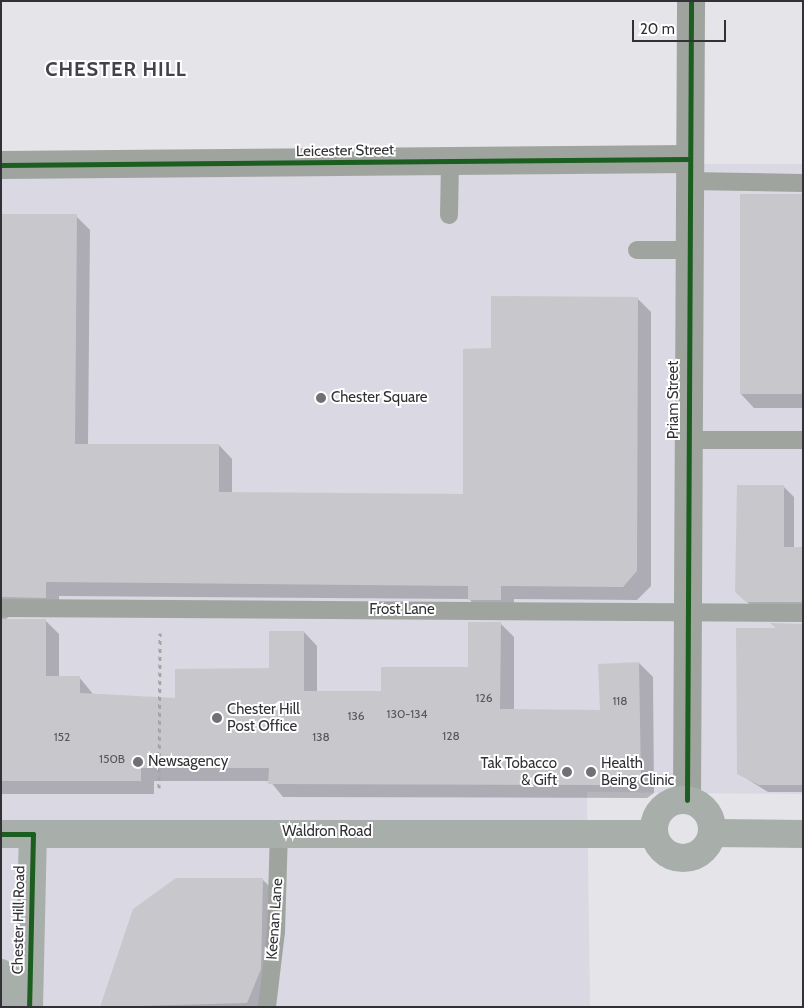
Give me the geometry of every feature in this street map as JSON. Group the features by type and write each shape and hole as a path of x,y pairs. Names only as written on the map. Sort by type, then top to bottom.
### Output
{"main road":[{"path":"687,800 704,808 712,833 704,849 688,858 670,855 654,834 662,808 687,800"},
{"name":"Waldron Road","path":"1,834 279,831 654,834"},
{"path":"712,833 803,834"},
{"name":"Chester Hill Road","path":"29,1007 33,834"},
{"path":"1,973 13,1007"}],"street":[{"name":"Priam Street","path":"687,800 685,611 691,1"},
{"name":"Leicester Street","path":"1,165 450,162 688,170"}],"lane":[{"path":"449,215 450,162"},
{"path":"688,170 803,183"},
{"path":"637,250 688,250"},
{"path":"686,440 803,440"},
{"name":"Frost Lane","path":"1,608 803,612"},
{"name":"Keenan Lane","path":"267,1007 276,932 279,831"}],"path":[{"path":"159,788 163,609"}],"shaded area":[{"path":"1,164 803,164 803,794 587,792 590,1007 1,1007"}],"building":[{"path":"740,194 803,194 803,394 740,394"},
{"path":"1,214 77,214 75,444 219,444 219,492 463,494 463,349 491,348 491,296 638,297 637,571 623,587 501,586 501,600 468,600 468,586 46,582 46,598 1,597"},
{"path":"737,485 784,485 784,547 803,547 803,602 746,602 735,592"},
{"path":"1,619 46,619 46,676 80,676 80,693 175,698 175,669 269,668 269,631 304,631 304,691 381,691 381,667 468,667 468,622 501,622 500,709 600,710 598,664 639,662 641,779 632,785 268,784 269,768 141,768 141,781 1,781"},
{"path":"770,623 803,624 803,785 759,785 737,774 736,628 776,628"},
{"path":"176,878 263,878 261,969 247,1003 100,1007 133,909"}],"cycle path":[{"path":"687,800 691,1"},
{"path":"1,165 689,159"},
{"path":"1,834 33,834 29,1007"}],"place":[{"name":"Chester Square","path":"321,398"},
{"name":"Chester Hill Post Office","path":"217,718"},
{"name":"Newsagency","path":"138,762"},
{"name":"Tak Tobacco & Gift","path":"567,772"},
{"name":"Health Being Clinic","path":"591,772"}],"district":[{"name":"CHESTER HILL","path":"116,69"}]}
